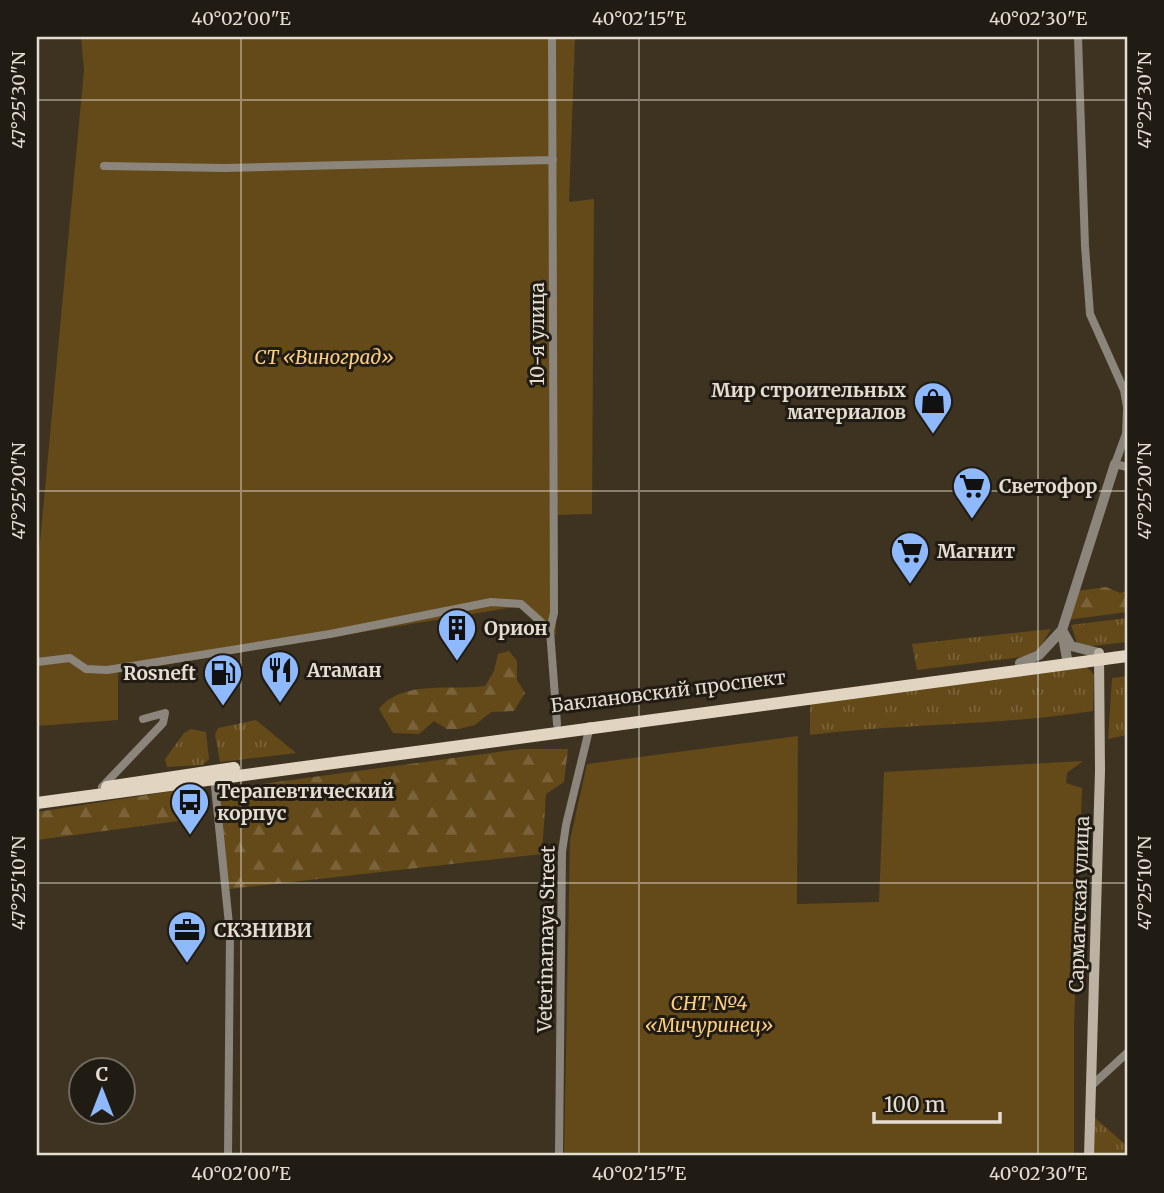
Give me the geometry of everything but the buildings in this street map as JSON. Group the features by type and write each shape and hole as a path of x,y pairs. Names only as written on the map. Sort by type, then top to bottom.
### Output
{"main road":[{"name":"Баклановский проспект","path":"214,775 556,724 687,716 1099,656 1127,649"},
{"name":"Баклановский проспект","path":"1099,656 1127,656"},
{"name":"Сарматская улица","path":"1089,1156 1100,770 1099,656"},
{"name":"Баклановский проспект","path":"214,775 1020,663 1067,660"},
{"path":"37,795 214,775"},
{"path":"37,803 214,775"}],"street":[{"name":"10-я улица","path":"552,37 554,613 550,630 556,724"},
{"path":"1020,663 1039,655 1062,630 1126,434 1127,408 1124,390 1090,314 1085,246 1079,37"},
{"path":"104,166 347,166 553,160"},
{"path":"1115,464 1127,467"},
{"path":"37,662 70,658 86,669 107,670 330,634 491,602 521,604 550,630"},
{"path":"1062,630 1072,646 1099,656"},
{"path":"1062,630 1067,660"},
{"path":"102,787 163,723 165,713 143,719"},
{"name":"Veterinarnaya Street","path":"559,1156 562,852 566,825 592,723"},
{"path":"214,775 230,934 228,1156"},
{"path":"1090,1087 1127,1053"}],"green space":[{"name":"СТ «Виноград»","path":"81,37 575,37 569,202 594,199 592,514 555,515 556,635 541,627 520,606 118,673 118,720 37,726 37,574 84,70"},
{"path":"1106,587 1120,593 1127,591 1127,612 1067,620 1077,591"},
{"path":"1127,618 1127,642 1083,647 1077,643 1071,625"},
{"path":"1051,629 1039,649 1023,657 917,670 912,644"},
{"path":"509,651 517,661 517,680 525,693 514,711 491,712 475,725 459,729 447,729 434,721 419,734 393,733 379,709 401,693 414,690 485,686 494,671 498,654"},
{"path":"1086,666 1094,675 1093,711 810,735 810,703"},
{"path":"1127,676 1127,735 1108,739 1112,678"},
{"path":"256,720 296,753 220,762 215,735 218,728"},
{"path":"191,729 206,732 209,759 203,765 167,767 165,759 184,733"},
{"name":"СНТ №4 «Мичуринец»","path":"798,736 797,904 879,902 884,772 1083,761 1067,773 1066,783 1082,788 1074,1025 1074,1156 564,1156 570,840 587,764"},
{"path":"520,749 568,749 564,782 546,794 542,854 229,889 218,802 225,789"},
{"path":"179,790 194,794 200,804 201,815 194,819 37,840 37,812"},
{"path":"1094,1117 1127,1146 1127,1156 1093,1156"}],"place":[{"name":"Мир строительных материалов","path":"933,435"},
{"name":"Светофор","path":"972,520"},
{"name":"Магнит","path":"910,585"},
{"name":"Орион","path":"457,662"},
{"name":"Атаман","path":"280,704"},
{"name":"Rosneft","path":"223,707"},
{"name":"Терапевтический корпус","path":"190,836"},
{"name":"СКЗНИВИ","path":"187,964"}]}
